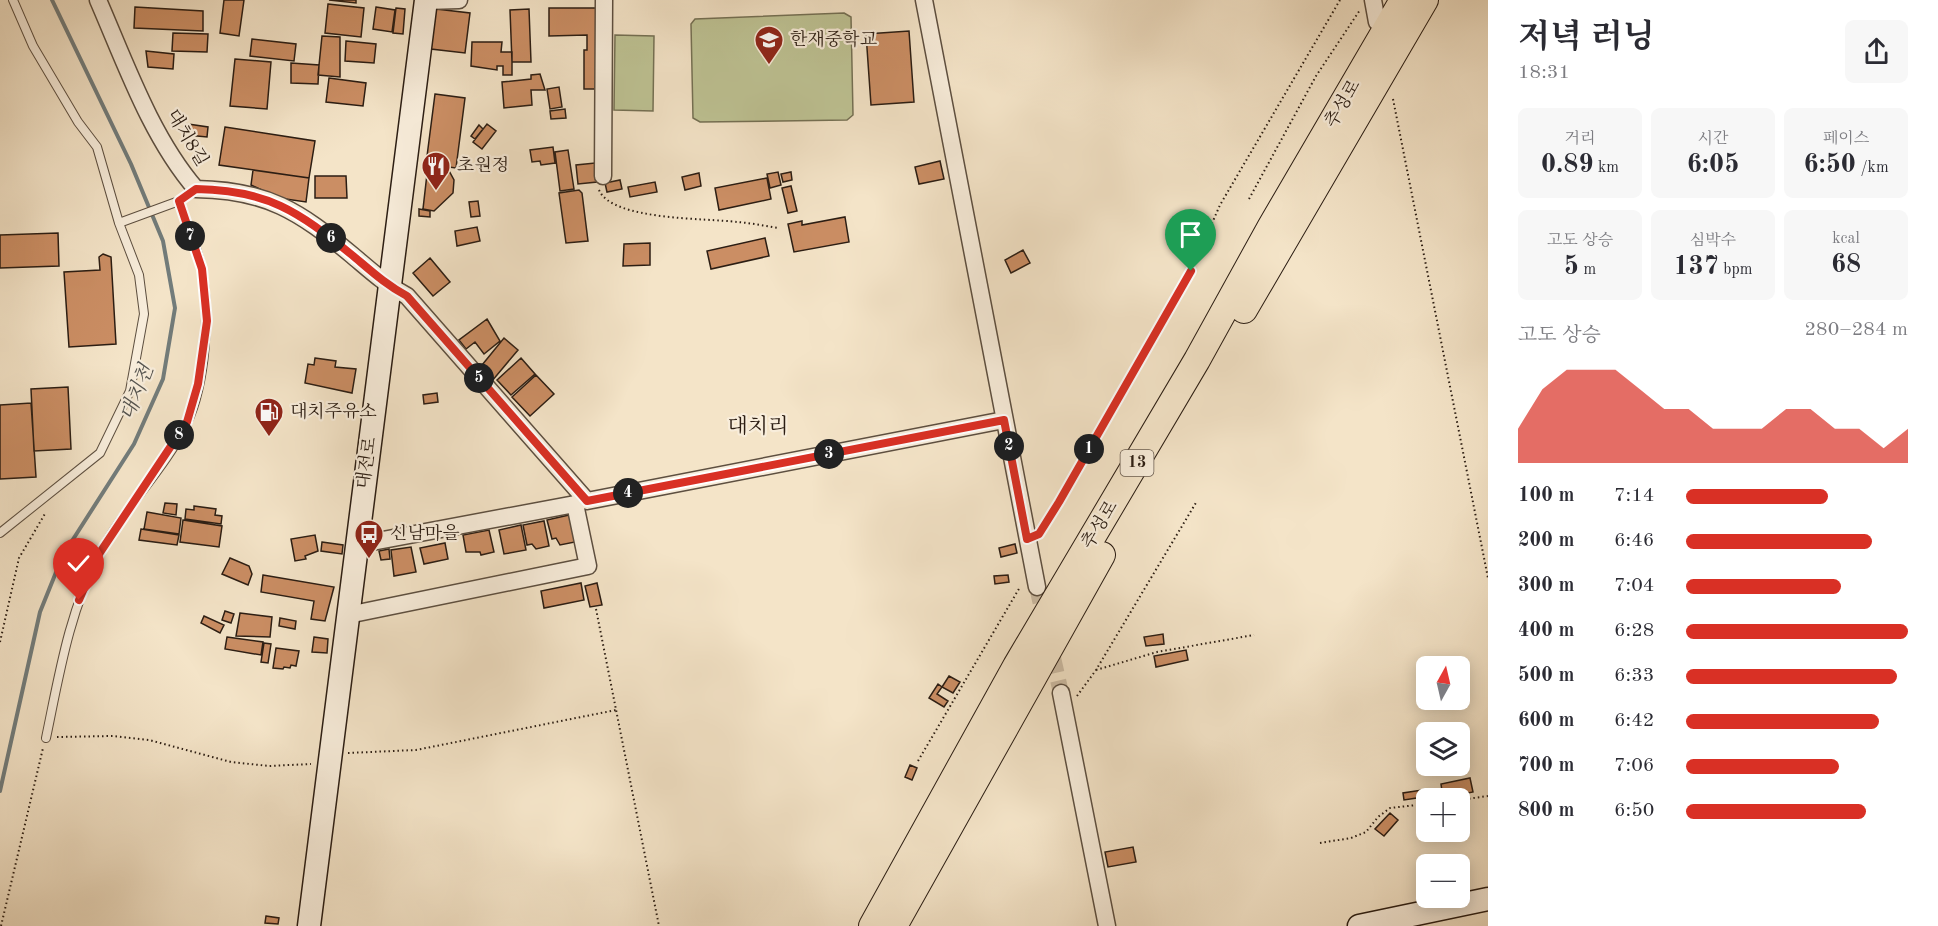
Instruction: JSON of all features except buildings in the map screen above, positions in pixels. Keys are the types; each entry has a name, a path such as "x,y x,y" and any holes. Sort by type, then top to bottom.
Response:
{"main road":[{"name":"추성로","path":"872,926 1016,666 1191,370 1271,226 1403,0"},
{"name":"추성로","path":"894,926 1129,508 1425,0"}],"street":[{"name":"대치8길","path":"98,0 135,87 182,173 196,189 250,193 280,204 322,230 390,287 407,296 581,503"},
{"path":"426,1 459,0"},
{"path":"603,176 604,0"},
{"path":"924,0 1037,587"},
{"name":"대전로","path":"309,926 426,1"},
{"path":"1366,5 1377,22"},
{"path":"356,545 1004,420"},
{"path":"348,615 588,566 581,503"},
{"path":"1063,700 1107,926"},
{"path":"1359,926 1488,899"}],"lane":[{"path":"0,533 100,453 130,391 144,314 139,275 119,224 97,147 78,122 33,46 13,0"},
{"path":"119,224 134,216 179,201 196,189"},
{"path":"46,738 79,600 99,554 187,422 198,384 207,321 202,269 179,201"}],"path":[{"path":"1027,539 1039,534 1059,502 1191,271 1220,205 1340,0"},
{"path":"1249,199 1316,76 1366,5"},
{"path":"1393,99 1488,578"},
{"path":"603,176 599,192 625,208 678,218 779,228"},
{"path":"0,642 19,558 54,499 57,488"},
{"path":"1063,700 1084,689 1197,501"},
{"path":"918,761 1033,566"},
{"path":"596,609 659,926"},
{"path":"1096,670 1157,652 1254,635"},
{"path":"1,926 46,738 78,736 149,740 231,762 260,765 416,750 616,710"},
{"path":"1470,799 1488,796"},
{"path":"1320,843 1351,838 1366,832 1378,817 1390,808 1416,805"}],"green space":[{"path":"844,13 851,17 853,115 847,120 700,122 693,118 691,24 695,19"},
{"path":"615,35 654,36 653,111 614,110"}],"waterway":[{"name":"대치천","path":"0,791 40,612 63,555 134,444 163,379 175,308 163,241 131,164 52,0"}],"tunnel":[{"path":"1037,587 1061,693"}],"place":[{"name":"한재중학교","path":"769,66"},
{"name":"초원정","path":"436,192"},
{"name":"대치주유소","path":"269,438"},
{"name":"신남마을","path":"369,560"}],"district":[{"name":"대치리","path":"758,427"}],"route":[{"path":"79,600 99,554 187,422 198,384 207,321 202,269 179,201 196,189 224,189 250,193 280,204 322,230 390,287 407,296 587,501 1004,420 1027,539 1039,534 1059,502 1191,271"}]}
